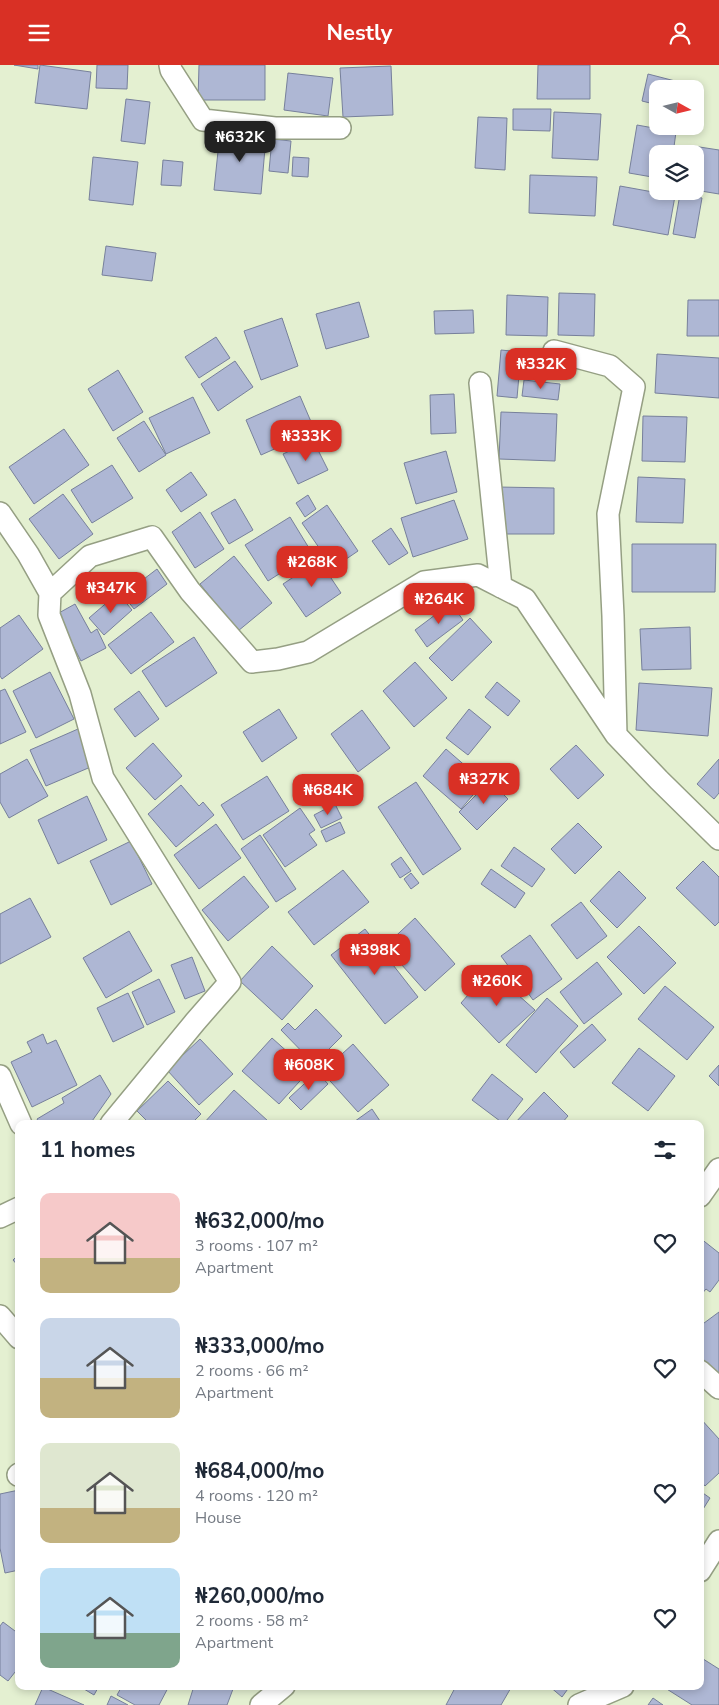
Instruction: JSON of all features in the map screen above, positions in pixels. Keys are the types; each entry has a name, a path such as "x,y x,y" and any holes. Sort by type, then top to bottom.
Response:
{"street":[{"path":"170,65 203,120 275,128 340,128"},
{"path":"554,351 610,366 634,387 608,514 616,735"},
{"path":"480,383 501,587"},
{"path":"0,513 28,554 50,593 49,615 80,694 103,778 230,982 195,1022 120,1120"},
{"path":"50,593 90,556 152,537 190,591 252,661 278,659 308,652 424,582 478,575 525,599 616,735 719,839"},
{"path":"0,1076 19,1120"},
{"path":"704,1190 719,1169"},
{"path":"0,1217 15,1210"},
{"path":"0,1316 15,1333"},
{"path":"704,1375 719,1388"},
{"path":"704,1565 719,1541"},
{"path":"261,1705 279,1690"},
{"path":"579,1705 614,1690"}],"building":[{"path":"14,65 38,65 38,69"},
{"path":"40,65 91,72 87,109 35,103"},
{"path":"97,65 128,65 127,89 96,88"},
{"path":"199,65 265,65 265,100 198,100"},
{"path":"538,65 590,65 590,99 537,99"},
{"path":"391,66 393,115 343,117 340,68"},
{"path":"288,73 333,78 328,116 284,110"},
{"path":"648,74 671,80 649,80 649,103 642,101"},
{"path":"126,99 150,102 145,144 121,141"},
{"path":"513,109 551,109 550,131 513,130"},
{"path":"554,112 601,114 598,160 552,158"},
{"path":"478,117 507,118 505,170 475,168"},
{"path":"637,125 649,127 649,135 676,135 674,145 649,145 649,176 629,173"},
{"path":"220,132 266,137 261,194 214,190"},
{"path":"272,139 291,141 288,173 269,171"},
{"path":"704,148 719,150 719,194 704,192"},
{"path":"93,157 138,162 133,205 89,200"},
{"path":"293,157 309,158 308,177 292,176"},
{"path":"163,160 183,162 181,186 161,185"},
{"path":"530,175 597,177 595,216 529,213"},
{"path":"620,186 649,191 649,200 674,200 668,235 613,225"},
{"path":"679,200 702,200 695,238 673,234"},
{"path":"106,246 156,253 152,281 102,275"},
{"path":"559,293 595,294 594,336 558,335"},
{"path":"507,295 548,297 547,336 506,335"},
{"path":"688,300 719,300 719,336 687,336"},
{"path":"359,302 369,337 326,349 316,314"},
{"path":"473,310 474,333 435,334 434,311"},
{"path":"282,318 298,366 261,380 244,331"},
{"path":"216,337 230,358 199,378 185,357"},
{"path":"501,350 521,352 517,398 497,396"},
{"path":"657,354 719,358 719,398 655,393"},
{"path":"235,361 253,387 218,411 201,384"},
{"path":"118,370 143,412 113,431 88,389"},
{"path":"524,380 560,384 558,400 522,396"},
{"path":"454,394 456,433 431,434 430,395"},
{"path":"300,396 315,431 261,455 246,420"},
{"path":"193,397 210,433 166,454 149,418"},
{"path":"501,412 557,414 555,461 499,459"},
{"path":"643,416 687,417 685,462 642,461"},
{"path":"144,421 166,455 139,472 117,438"},
{"path":"64,429 89,465 34,504 9,467"},
{"path":"313,440 328,470 298,484 283,454"},
{"path":"446,451 457,492 416,504 404,463"},
{"path":"112,465 133,498 92,523 71,490"},
{"path":"191,472 207,495 181,512 166,490"},
{"path":"638,477 685,479 683,523 636,522"},
{"path":"497,487 554,488 554,534 497,534"},
{"path":"63,494 93,534 59,559 29,519"},
{"path":"308,495 316,509 305,517 296,503"},
{"path":"235,499 253,530 229,544 211,513"},
{"path":"454,500 468,539 413,557 401,518"},
{"path":"327,505 358,551 333,568 302,523"},
{"path":"200,512 224,549 195,568 172,532"},
{"path":"290,517 312,553 268,581 245,545"},
{"path":"391,528 408,553 389,565 372,541"},
{"path":"632,544 716,544 715,592 632,592"},
{"path":"234,556 272,603 238,631 200,584"},
{"path":"319,560 341,593 306,617 283,584"},
{"path":"157,569 167,584 134,609 123,595"},
{"path":"118,593 132,610 104,635 89,618"},
{"path":"451,603 463,620 427,647 415,630"},
{"path":"75,604 91,633 97,629 106,648 81,661 57,614"},
{"path":"151,612 174,642 131,674 108,645"},
{"path":"19,615 43,649 2,679 0,676 0,628"},
{"path":"470,618 492,642 452,681 429,658"},
{"path":"690,627 691,669 642,670 640,629"},
{"path":"194,637 217,673 166,707 142,671"},
{"path":"415,662 447,698 414,727 383,691"},
{"path":"50,672 74,719 36,738 13,691"},
{"path":"497,682 520,701 508,716 485,697"},
{"path":"639,683 712,688 708,736 636,730"},
{"path":"5,689 26,732 0,744 0,691"},
{"path":"139,691 159,719 135,737 114,709"},
{"path":"279,709 297,738 262,762 243,732"},
{"path":"469,709 491,727 468,755 446,738"},
{"path":"362,710 390,748 358,772 331,734"},
{"path":"78,729 93,766 46,786 30,750"},
{"path":"153,743 182,776 155,800 126,768"},
{"path":"576,745 604,775 578,799 550,769"},
{"path":"446,749 484,782 461,809 423,776"},
{"path":"27,759 48,796 9,818 0,802 0,774"},
{"path":"719,759 719,793 714,799 697,784"},
{"path":"267,776 289,811 243,840 221,805"},
{"path":"490,781 508,799 477,830 459,812"},
{"path":"416,782 461,849 423,875 378,807"},
{"path":"181,785 199,806 203,802 214,815 176,847 148,814"},
{"path":"330,785 338,799 325,806 317,793"},
{"path":"87,796 107,840 58,864 38,820"},
{"path":"335,804 342,818 321,828 314,815"},
{"path":"300,808 315,830 309,834 317,845 285,867 263,835"},
{"path":"340,822 345,833 326,842 321,831"},
{"path":"578,823 602,847 575,874 551,849"},
{"path":"216,824 241,858 199,889 174,855"},
{"path":"260,835 296,889 276,902 241,849"},
{"path":"131,841 152,884 111,905 90,861"},
{"path":"514,847 545,869 532,887 501,866"},
{"path":"401,857 411,871 400,878 391,864"},
{"path":"703,861 719,877 719,922 715,926 676,888"},
{"path":"491,869 525,893 515,908 481,884"},
{"path":"343,870 369,902 314,945 288,912"},
{"path":"619,871 646,898 617,928 590,901"},
{"path":"411,873 419,883 411,889 404,879"},
{"path":"244,876 269,907 228,941 202,910"},
{"path":"30,898 51,937 0,964 0,914"},
{"path":"581,902 607,936 577,959 551,925"},
{"path":"415,918 455,964 425,991 385,946"},
{"path":"639,926 676,963 644,994 607,957"},
{"path":"365,929 418,997 385,1024 331,955"},
{"path":"129,931 152,971 106,998 83,958"},
{"path":"530,935 562,979 533,1000 501,956"},
{"path":"272,946 313,986 282,1020 240,981"},
{"path":"192,957 205,991 185,999 171,965"},
{"path":"597,962 622,994 584,1024 560,992"},
{"path":"490,970 535,1010 499,1043 461,1003"},
{"path":"159,979 175,1012 147,1025 132,992"},
{"path":"665,986 714,1027 687,1060 638,1019"},
{"path":"128,993 144,1027 113,1042 97,1008"},
{"path":"547,998 578,1026 536,1073 506,1045"},
{"path":"316,1009 342,1036 314,1064 281,1030 288,1023 295,1030"},
{"path":"592,1024 606,1040 574,1068 560,1052"},
{"path":"43,1034 47,1044 56,1040 77,1085 32,1107 11,1062 32,1052 27,1042"},
{"path":"272,1038 309,1071 279,1104 242,1071"},
{"path":"200,1039 233,1074 199,1105 167,1070"},
{"path":"353,1044 389,1085 358,1112 322,1072"},
{"path":"639,1048 675,1076 648,1111 612,1083"},
{"path":"719,1065 719,1086 709,1076"},
{"path":"317,1072 328,1084 301,1110 289,1098"},
{"path":"492,1074 523,1099 507,1120 499,1120 472,1100"},
{"path":"100,1075 111,1094 93,1120 38,1120 64,1103 62,1098"},
{"path":"168,1081 201,1114 195,1120 146,1120 137,1111"},
{"path":"234,1090 267,1120 207,1120"},
{"path":"544,1092 568,1116 564,1120 518,1120"},
{"path":"372,1109 379,1120 357,1120"},
{"path":"704,1241 719,1253 719,1280 710,1292 706,1289 704,1291"},
{"path":"719,1312 719,1376 716,1378 704,1362 704,1323"},
{"path":"704,1422 719,1439 719,1473 705,1486"},
{"path":"15,1491 15,1571 5,1573 0,1548 0,1494"},
{"path":"704,1494 710,1498 704,1508"},
{"path":"3,1622 15,1631 15,1672 8,1681 0,1675 0,1626"},
{"path":"704,1660 719,1669 719,1705 692,1705 668,1690 704,1690"},
{"path":"42,1690 50,1690 84,1705 35,1705"},
{"path":"86,1690 97,1690 94,1695"},
{"path":"120,1690 167,1690 159,1705 135,1705 117,1695"},
{"path":"193,1690 233,1690 227,1705 188,1705"},
{"path":"454,1690 510,1690 501,1705 446,1705"},
{"path":"554,1690 567,1690 562,1697"},
{"path":"111,1696 128,1705 107,1705"},
{"path":"653,1698 663,1705 648,1705"}]}
